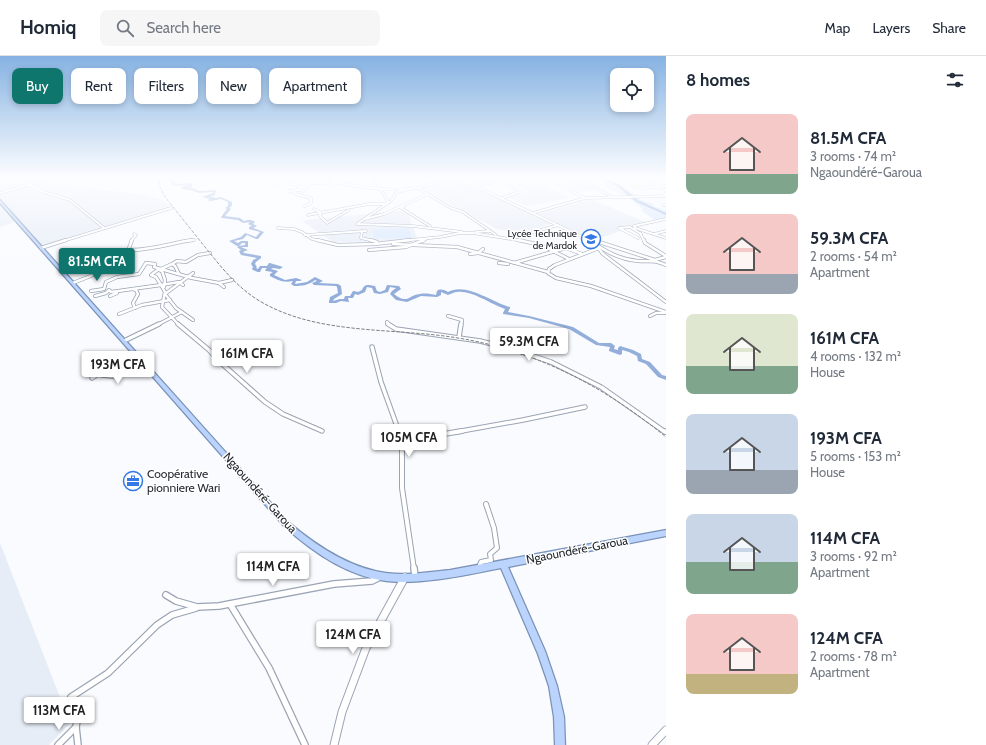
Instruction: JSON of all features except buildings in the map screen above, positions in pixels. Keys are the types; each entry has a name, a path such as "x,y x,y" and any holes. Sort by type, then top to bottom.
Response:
{"highway":[{"name":"Ngaoundéré-Garoua","path":"6,208 285,523 298,535 341,561 381,576 415,577 450,574 666,533"},
{"path":"503,564 542,654 553,686 559,717 560,745"}],"street":[{"path":"80,208 104,228"},
{"path":"41,248 170,208"},
{"path":"308,214 355,208"},
{"path":"364,220 369,214 379,208"},
{"path":"396,208 357,224 413,226 456,231"},
{"path":"401,208 429,226 467,233 510,238 541,245 569,259"},
{"path":"455,208 497,236"},
{"path":"522,208 584,237 666,265"},
{"path":"532,213 551,208"},
{"path":"314,209 321,213 320,216 327,223 350,209"},
{"path":"635,228 634,226 666,219"},
{"path":"660,220 666,224"},
{"path":"510,238 517,238 558,225"},
{"path":"638,238 619,228 630,227 641,234"},
{"path":"278,228 290,228 302,232 312,239 335,245 385,243 489,230"},
{"path":"635,228 641,234 645,243 666,256"},
{"path":"635,228 666,238"},
{"path":"362,231 361,238 385,243 412,246 457,247 513,264 548,272 551,276 556,278 591,286 666,312"},
{"path":"305,235 366,231"},
{"path":"654,234 666,231"},
{"path":"131,250 129,248 132,239 136,235 134,234"},
{"path":"584,237 598,248 612,255 628,259 638,261 655,260 666,256"},
{"path":"369,250 412,246 421,243 427,238"},
{"path":"64,273 131,250 165,247 180,242 194,240"},
{"path":"378,250 378,246 381,243"},
{"path":"372,247 378,250"},
{"path":"499,263 513,264 568,248 582,254"},
{"path":"548,272 551,267 598,248"},
{"path":"598,248 602,254 666,302"},
{"path":"470,254 478,253 482,249"},
{"path":"163,285 156,277 151,275 177,260 186,262 195,256 210,253"},
{"path":"91,291 104,288 106,282 117,274 137,275 141,273 144,268 142,267 145,266 146,263 155,264 154,267 185,276 219,283 232,280"},
{"path":"73,283 94,276 93,272 95,270 90,264"},
{"path":"172,264 175,266 179,274"},
{"path":"160,269 162,271 165,294 170,298 174,306 188,318 193,320"},
{"path":"185,276 193,272 181,284 165,294 162,301 162,307 171,318 273,408 322,431"},
{"path":"219,283 224,287"},
{"path":"110,296 133,289 181,284"},
{"path":"133,289 136,290 138,294 134,303 134,308"},
{"path":"95,296 106,293 109,290 111,292 118,293"},
{"path":"119,314 134,308 170,300"},
{"path":"124,341 182,312"},
{"path":"650,316 656,313 666,312"},
{"path":"448,316 462,320 459,337"},
{"path":"388,322 390,326 396,329 459,337 495,344 525,353 569,371 616,396 666,432"},
{"path":"372,347 381,382 402,441 402,488 415,577"},
{"path":"92,378 98,374 112,377 121,376 127,373 140,360"},
{"path":"402,441 562,413 585,406"},
{"path":"479,569 481,562 491,560 490,554 497,548 494,528 486,504"},
{"path":"78,745 76,727 79,709 71,697 108,673 157,625 172,614 197,607 230,604 334,584 372,581 381,576"},
{"path":"334,745 342,712 366,648 404,577"},
{"path":"166,595 176,601 197,607"},
{"path":"230,604 269,668 305,745"},
{"path":"58,745 76,727"},
{"path":"652,745 666,730"}],"shaded area":[{"path":"0,208 171,208 41,248 18,221 0,227"},
{"path":"458,208 522,208 553,223 524,233 497,229"},
{"path":"559,208 612,208 645,222 595,240 587,238 539,214"},
{"path":"642,208 660,208 666,210 666,219 655,220 643,212"},
{"path":"400,211 408,213 418,241 333,242 302,221 314,219"},
{"path":"409,228 412,238 374,238 373,229"},
{"path":"0,543 70,723 49,745 0,745"}],"waterway":[{"path":"227,208 229,209 223,217 239,219 243,222 253,222 250,224 255,226 250,228 262,232 257,238 246,234 242,238 231,241 238,245 241,242 247,242 247,246 239,247 246,250 241,251 242,254 260,257 254,261 254,269 259,271 261,267 269,267 270,264 281,267 272,267 267,270 276,271 271,275 283,281 295,279 300,280 295,280 294,285 308,283 315,278 321,281 314,283 315,284 337,285 339,286 340,294 332,298 331,302 340,300 347,301 346,297 352,297 354,292 358,294 364,291 366,286 374,287 375,292 380,293 387,291 388,286 398,287 399,289 392,294 398,299 407,301 420,295 437,296 439,295 439,291 443,291 448,294 461,290 508,308 505,313 529,317 571,328 598,344 613,346 611,350 620,353 620,348 631,351 639,355 640,360 648,363 660,376 666,378"},
{"path":"653,208 666,214"}],"railway":[{"path":"174,208 214,258 241,288 258,300 281,312 305,320 330,325 458,338 515,352 542,362 594,387 619,402 666,437"}],"place":[{"name":"Lycée Technique de Mardok","path":"591,239"},
{"name":"Coopérative pionniere Wari","path":"133,481"}]}
